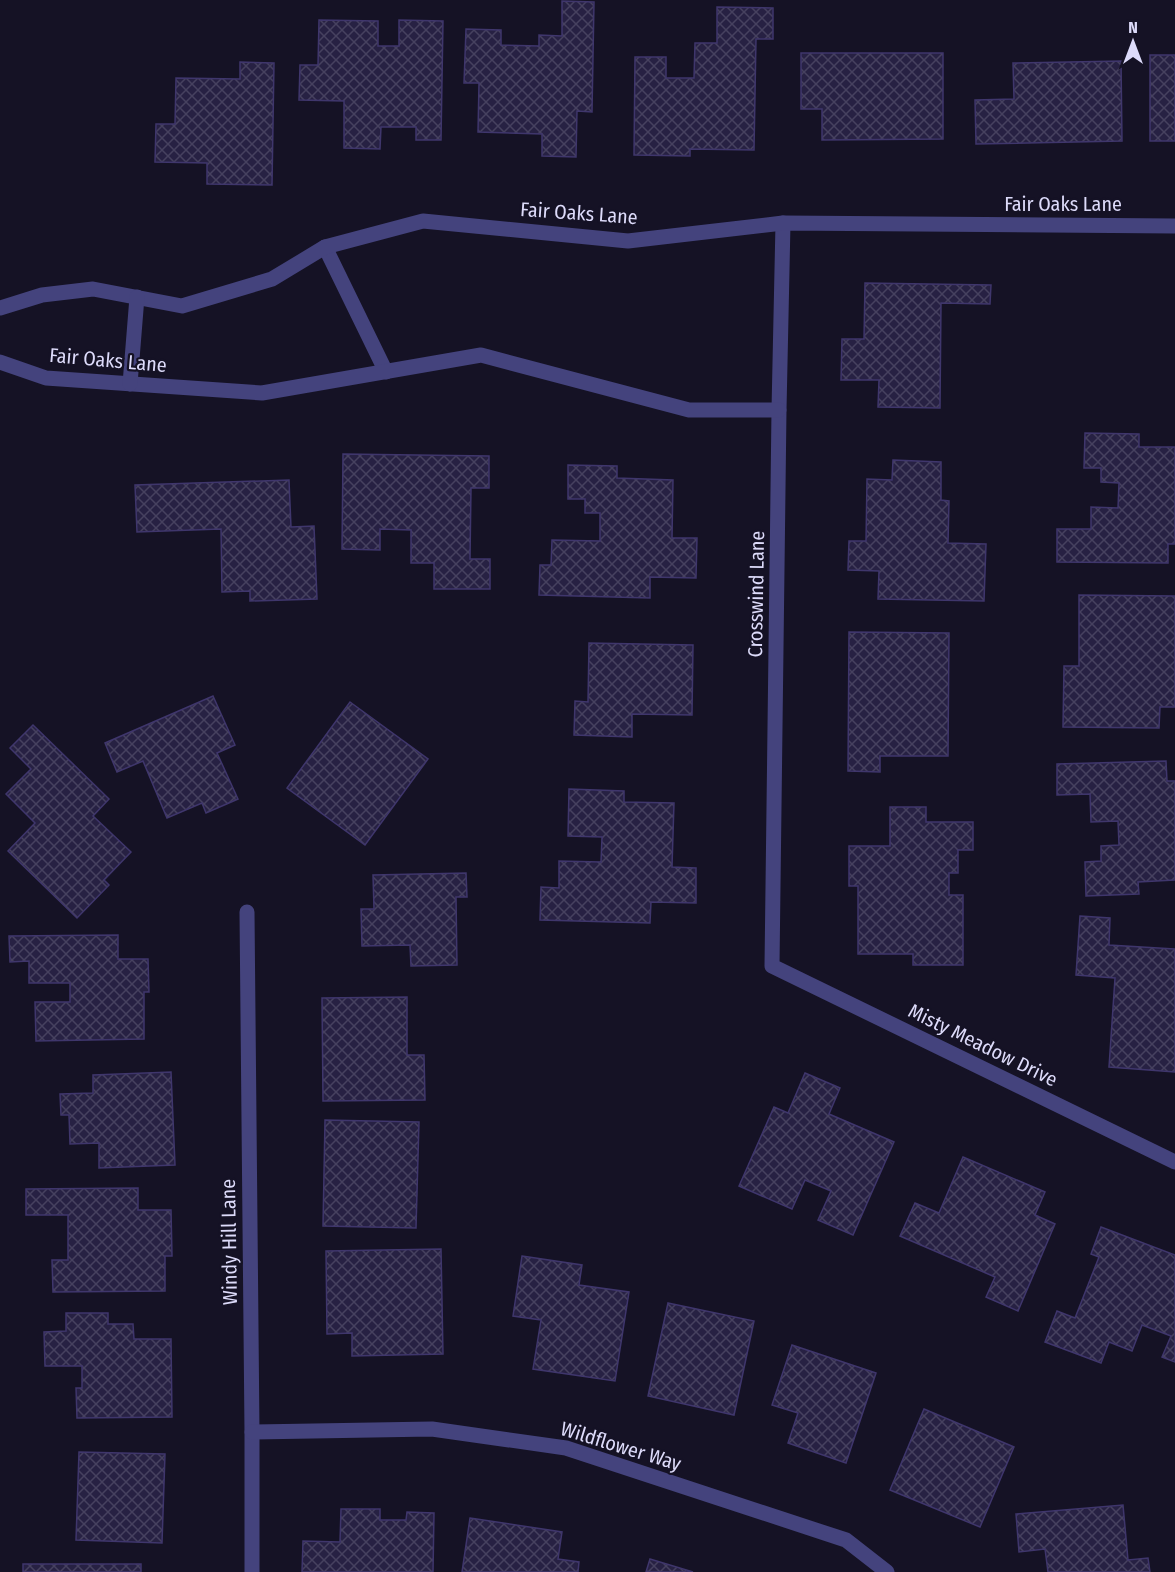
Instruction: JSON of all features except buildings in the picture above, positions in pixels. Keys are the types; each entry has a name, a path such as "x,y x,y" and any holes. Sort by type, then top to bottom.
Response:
{"street":[{"name":"Fair Oaks Lane","path":"0,308 42,295 93,289 182,306 272,279 325,247 423,221 628,241 783,223 1175,226"},
{"name":"Crosswind Lane","path":"772,966 783,223"},
{"path":"325,247 386,372"},
{"path":"130,384 137,297"},
{"name":"Fair Oaks Lane","path":"0,362 46,378 262,393 481,355 689,410 779,410"},
{"name":"Windy Hill Lane","path":"247,912 252,1572"},
{"name":"Misty Meadow Drive","path":"772,966 1175,1162"},
{"name":"Wildflower Way","path":"252,1432 432,1429 566,1448 846,1540 887,1572"}]}
